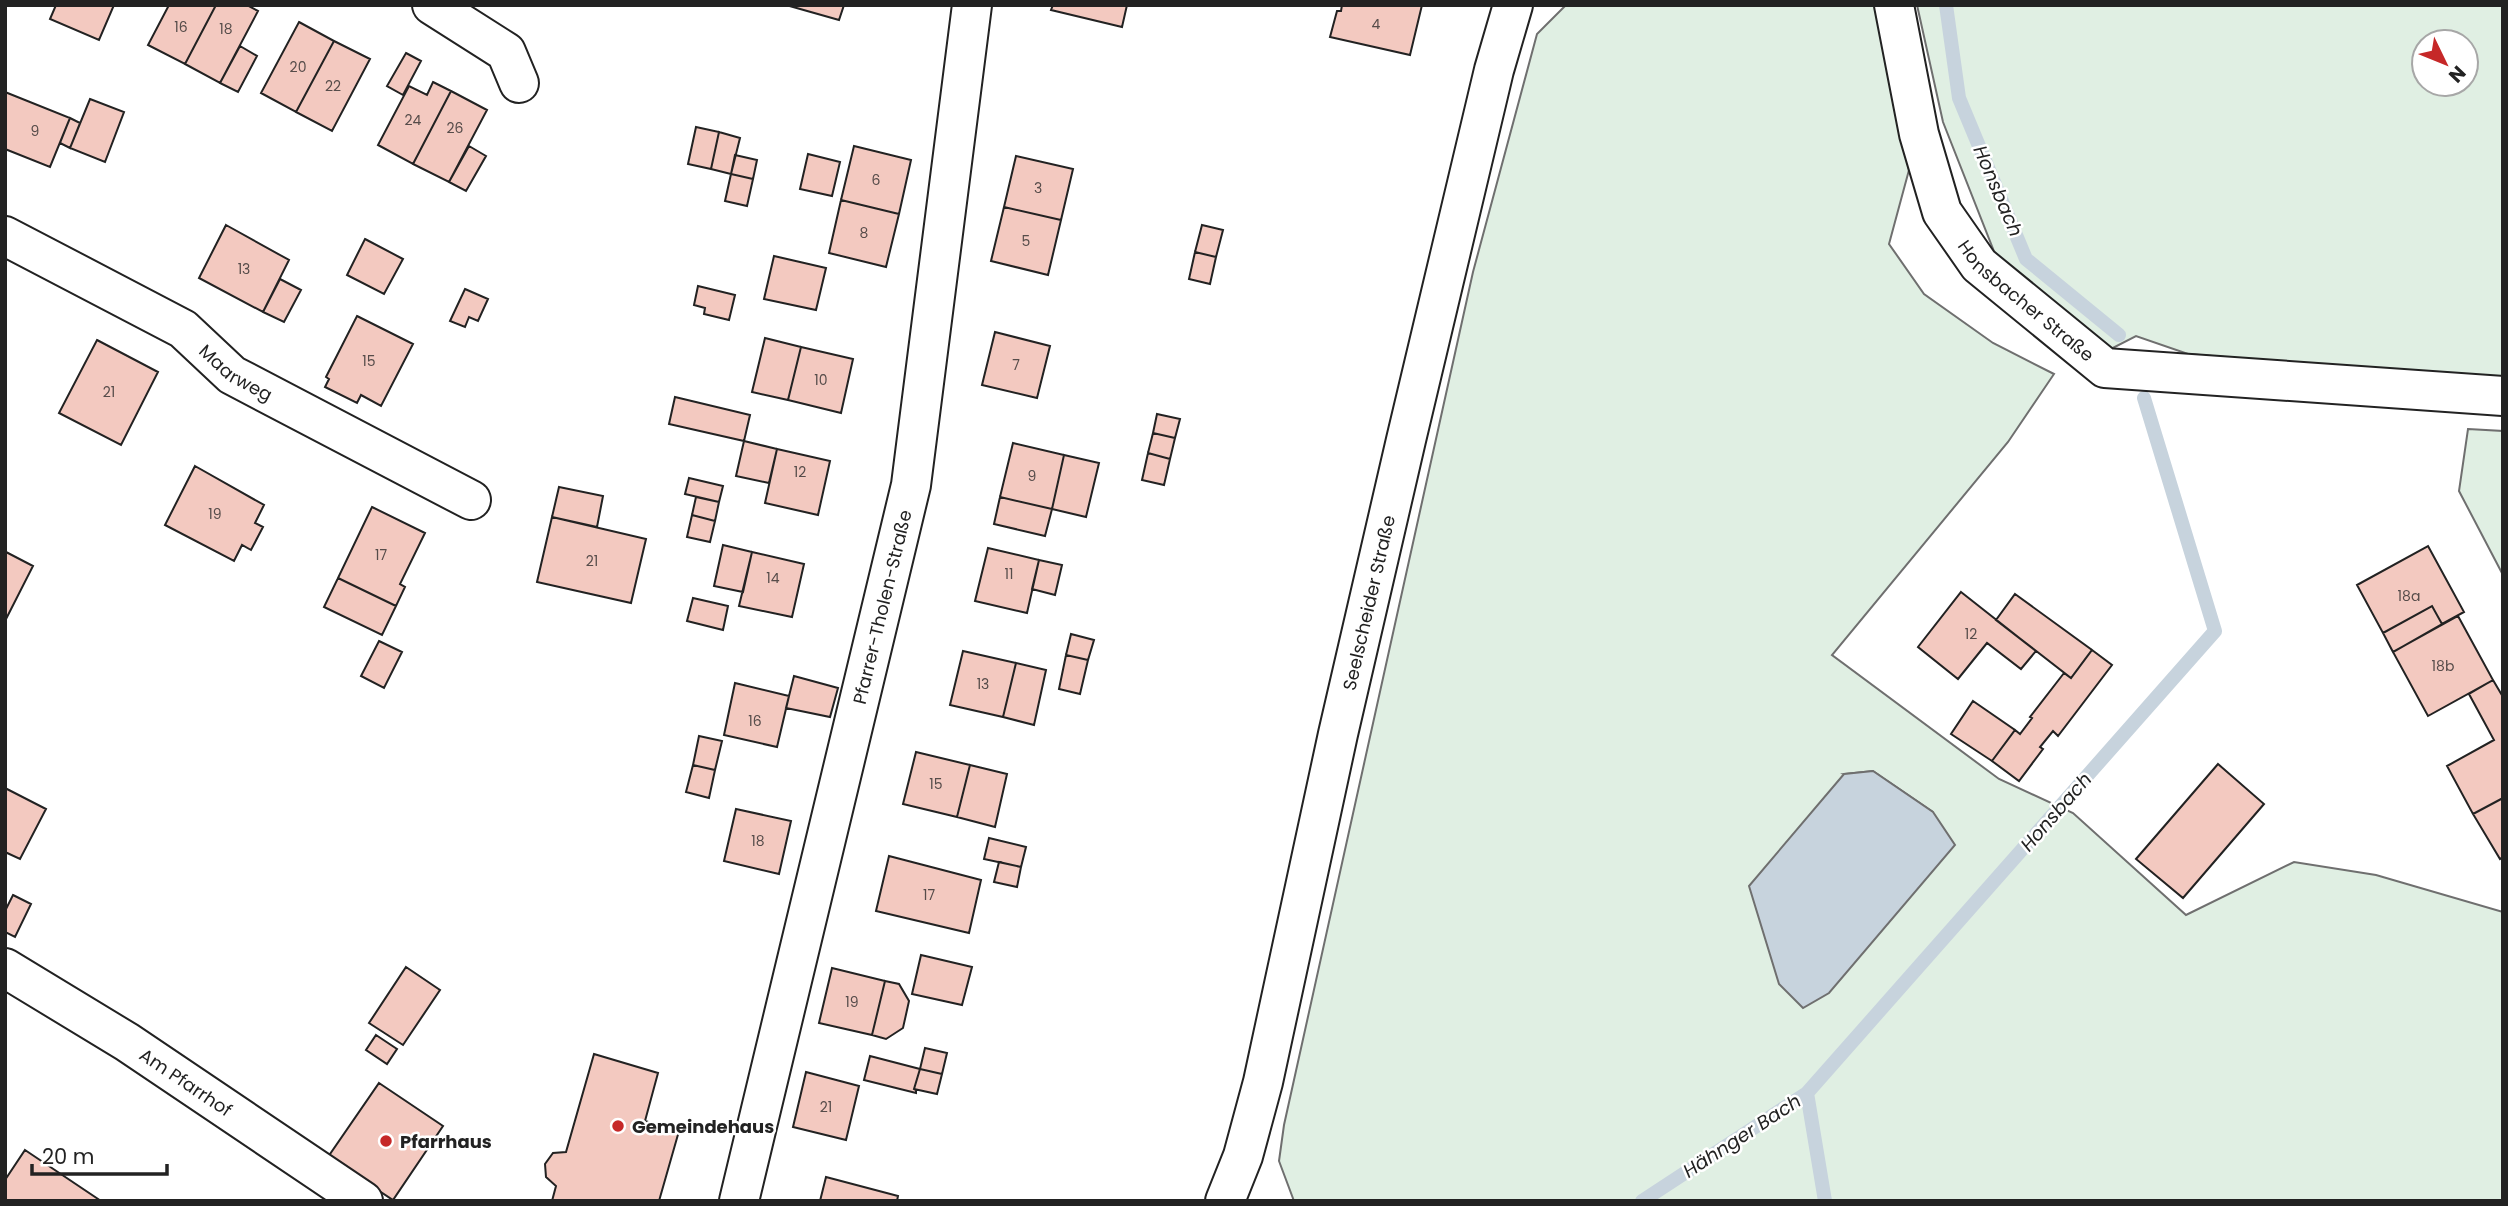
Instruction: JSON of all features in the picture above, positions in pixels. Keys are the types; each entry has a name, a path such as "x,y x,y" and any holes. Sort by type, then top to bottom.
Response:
{"street":[{"path":"432,5 506,52 519,83"},
{"name":"Pfarrer-Tholen-Straße","path":"739,1201 911,485 972,5"},
{"name":"Seelscheider Straße","path":"1225,1201 1242,1156 1263,1082 1405,440 1494,70 1513,5"},
{"name":"Honsbacher Straße","path":"1894,5 1919,134 1942,212 1979,265 2105,368 2503,396"},
{"name":"Maarweg","path":"5,236 183,329 232,375 471,500"},
{"name":"Am Pfarrhof","path":"5,968 127,1042 363,1201"}],"green space":[{"path":"1566,5 1875,5 1909,170 1889,244 1924,294 1993,343 2054,374 2008,442 1832,655 1999,779 2073,813 2186,915 2294,862 2376,875 2503,912 2503,1201 1294,1201 1279,1161 1284,1125 1473,272 1537,34","holes":["1873,771 1933,812 1844,774"]},
{"path":"1917,5 2503,5 2503,380 2188,354 2136,336 2105,352 1997,259 1943,122"},
{"path":"2468,429 2503,431 2503,575 2459,491"}],"shaded area":[{"path":"1873,771 1933,812 1955,845 1829,993 1803,1008 1779,984 1749,886 1844,774"}],"building":[{"path":"56,5 114,5 99,40 50,19"},
{"path":"169,5 216,5 185,64 148,45"},
{"path":"216,5 247,5 258,11 220,83 185,64"},
{"path":"786,5 844,5 839,20"},
{"path":"1053,5 1127,5 1122,27 1051,10"},
{"path":"1342,5 1422,5 1410,55 1330,37 1337,11 1341,11"},
{"path":"299,22 334,41 296,112 261,93"},
{"path":"334,41 370,59 332,131 296,112"},
{"path":"240,46 257,56 238,92 220,83"},
{"path":"406,53 421,61 403,95 387,86"},
{"path":"433,82 451,91 413,164 378,145 409,86 427,95"},
{"path":"451,91 487,110 449,182 413,164"},
{"path":"5,92 70,118 50,167 5,149"},
{"path":"90,99 124,112 105,162 70,148"},
{"path":"70,118 80,123 70,148 60,143"},
{"path":"696,127 719,132 711,169 688,164"},
{"path":"719,132 740,138 731,174 711,169"},
{"path":"469,146 486,156 466,191 449,182"},
{"path":"854,146 911,160 899,214 841,200"},
{"path":"808,154 840,162 832,196 800,189"},
{"path":"735,155 757,160 753,179 731,174"},
{"path":"1016,156 1073,169 1061,220 1004,207"},
{"path":"731,174 753,179 747,206 725,201"},
{"path":"841,200 899,214 886,267 829,253"},
{"path":"1004,207 1061,220 1048,275 991,261"},
{"path":"226,225 289,260 263,312 199,278"},
{"path":"1202,225 1223,230 1216,257 1195,252"},
{"path":"365,239 403,259 384,294 347,275"},
{"path":"1195,252 1216,257 1210,284 1189,279"},
{"path":"774,256 826,268 816,310 764,299"},
{"path":"280,279 301,290 284,322 263,312"},
{"path":"698,286 735,295 729,320 704,314 705,308 694,305"},
{"path":"465,289 488,299 478,321 469,317 465,327 450,321"},
{"path":"357,316 413,344 381,406 361,395 357,403 325,387 329,379 326,377"},
{"path":"995,332 1050,346 1037,398 982,385"},
{"path":"765,338 801,347 788,400 752,392"},
{"path":"97,340 158,372 121,445 59,413"},
{"path":"801,347 853,359 841,413 788,400"},
{"path":"675,397 750,415 744,441 669,424"},
{"path":"1157,414 1180,419 1175,438 1153,433"},
{"path":"1153,433 1175,438 1170,459 1148,453"},
{"path":"744,441 777,449 769,483 736,476"},
{"path":"1013,443 1064,455 1052,509 1000,497"},
{"path":"777,449 830,461 818,515 765,503"},
{"path":"1148,453 1170,459 1164,485 1142,480"},
{"path":"1064,455 1099,463 1086,517 1052,509"},
{"path":"195,466 264,505 255,523 263,527 251,550 242,545 234,561 165,525"},
{"path":"689,478 723,486 719,502 685,494"},
{"path":"559,487 603,496 597,527 552,517"},
{"path":"696,497 719,502 715,521 692,515"},
{"path":"1000,497 1052,509 1045,536 994,524"},
{"path":"372,507 425,533 400,584 405,587 396,606 338,578"},
{"path":"692,515 715,521 710,542 687,537"},
{"path":"552,517 646,539 631,603 537,582"},
{"path":"723,545 752,552 743,592 714,586"},
{"path":"2428,546 2464,612 2442,624 2432,606 2383,633 2357,585"},
{"path":"988,548 1039,560 1027,613 975,601"},
{"path":"6,552 33,566 5,621 5,554"},
{"path":"752,552 804,564 792,617 739,606"},
{"path":"1039,560 1062,565 1055,595 1032,589"},
{"path":"338,578 396,606 382,635 324,607"},
{"path":"1961,592 2036,651 2021,669 1987,643 1958,679 1918,647"},
{"path":"2015,594 2092,650 2071,678 1996,620"},
{"path":"693,598 728,606 723,630 687,621"},
{"path":"2432,606 2442,624 2393,652 2383,633"},
{"path":"2458,616 2493,680 2428,716 2393,652"},
{"path":"1071,634 1094,640 1088,660 1066,655"},
{"path":"379,641 402,652 384,688 361,676"},
{"path":"2092,650 2112,665 2058,736 2053,731 2040,747 2043,749 2019,781 1992,761 2015,730 2020,734 2064,673 2071,678"},
{"path":"963,651 1016,663 1003,717 950,705"},
{"path":"1066,655 1088,660 1080,694 1059,689"},
{"path":"1016,663 1046,670 1034,725 1003,717"},
{"path":"794,676 838,688 830,717 786,708"},
{"path":"2493,680 2503,697 2503,798 2473,814 2447,766 2494,740 2469,694"},
{"path":"735,683 789,696 777,747 724,735"},
{"path":"1973,701 2015,730 1992,761 1951,734"},
{"path":"699,736 722,741 715,770 693,765"},
{"path":"916,752 970,765 957,817 903,804"},
{"path":"2218,764 2264,804 2183,898 2136,859"},
{"path":"693,765 715,770 709,798 686,792"},
{"path":"970,765 1007,774 995,827 957,817"},
{"path":"5,788 46,809 20,859 5,852"},
{"path":"2503,798 2503,857 2500,859 2473,814"},
{"path":"736,809 791,821 779,874 724,861"},
{"path":"989,838 1026,847 1021,867 984,859"},
{"path":"889,856 981,880 969,933 876,911"},
{"path":"999,862 1021,867 1017,887 994,882"},
{"path":"13,895 31,904 15,937 5,932 5,911"},
{"path":"921,955 972,967 962,1005 912,994"},
{"path":"406,967 440,990 403,1045 369,1023"},
{"path":"832,968 885,981 872,1035 819,1023"},
{"path":"885,981 899,984 909,1001 903,1028 886,1039 872,1035"},
{"path":"376,1035 397,1049 387,1064 366,1050"},
{"path":"925,1048 947,1053 942,1074 920,1069"},
{"name":"Gemeindehaus","path":"594,1054 658,1073 645,1121 679,1131 659,1201 552,1201 556,1186 546,1177 545,1164 553,1153 566,1152"},
{"path":"870,1056 920,1069 914,1089 916,1093 864,1080"},
{"path":"920,1069 942,1074 937,1094 914,1089"},
{"path":"806,1072 859,1086 846,1140 793,1127"},
{"name":"Pfarrhaus","path":"379,1083 443,1126 393,1200 328,1157"},
{"path":"25,1150 101,1201 5,1201 5,1180"},
{"path":"826,1177 898,1196 897,1201 820,1201"}],"waterway":[{"name":"Honsbach","path":"1946,5 1959,98 2026,259 2119,335"},
{"name":"Honsbach","path":"1825,1201 1807,1093 2215,631 2144,398"},
{"name":"Hähnger Bach","path":"1642,1201 1807,1093"}],"place":[{"name":"Gemeindehaus","path":"618,1126"},
{"name":"Pfarrhaus","path":"386,1141"}]}
